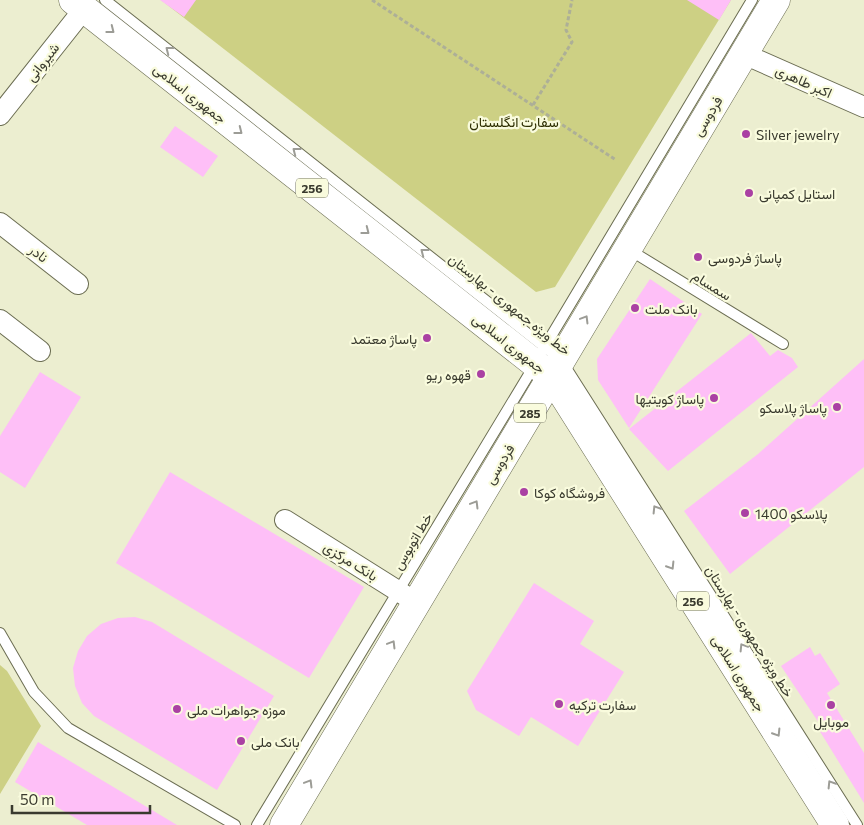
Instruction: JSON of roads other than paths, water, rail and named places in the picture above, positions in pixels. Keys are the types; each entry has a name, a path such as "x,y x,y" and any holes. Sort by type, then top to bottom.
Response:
{"main road":[{"name":"فردوسی","path":"284,825 407,597 548,362 628,249 776,0"},
{"name":"جمهوری اسلامی","path":"87,3 548,362 835,825"}],"street":[{"name":"شیروانی","path":"0,115 87,3"},
{"name":"اکبر طاهری","path":"744,54 864,107"},
{"name":"نادر","path":"0,223 78,284"},
{"path":"0,320 40,351"},
{"name":"بانک مرکزی","path":"285,520 407,597"}],"lane":[{"name":"فردوسی","path":"548,362 752,0"},
{"name":"سمسام","path":"628,249 783,344"},
{"name":"خط ویژه جمهوری - بهارستان","path":"548,362 857,825"},
{"name":"خط اتوبوس","path":"257,825 407,597"},
{"path":"0,633 34,692 68,728 235,825"}],"place":[{"name":"Silver jewelry","path":"746,134"},
{"name":"استایل کمپانی","path":"749,193"},
{"name":"پاساژ فردوسی","path":"698,257"},
{"name":"بانک ملت","path":"635,308"},
{"name":"پاساژ معتمد","path":"427,338"},
{"name":"قهوه ریو","path":"481,374"},
{"name":"پاساژ کویتیها","path":"714,398"},
{"name":"پاساژ پلاسکو","path":"837,407"},
{"name":"فروشگاه کوکا","path":"524,492"},
{"name":"پلاسکو 1400","path":"745,513"},
{"name":"سفارت ترکیه","path":"559,704"},
{"name":"موبایل","path":"831,705"},
{"name":"موزه جواهرات ملی","path":"177,709"},
{"name":"بانک ملی","path":"241,741"}],"park label":[{"name":"سفارت انگلستان","path":"514,121"}]}
